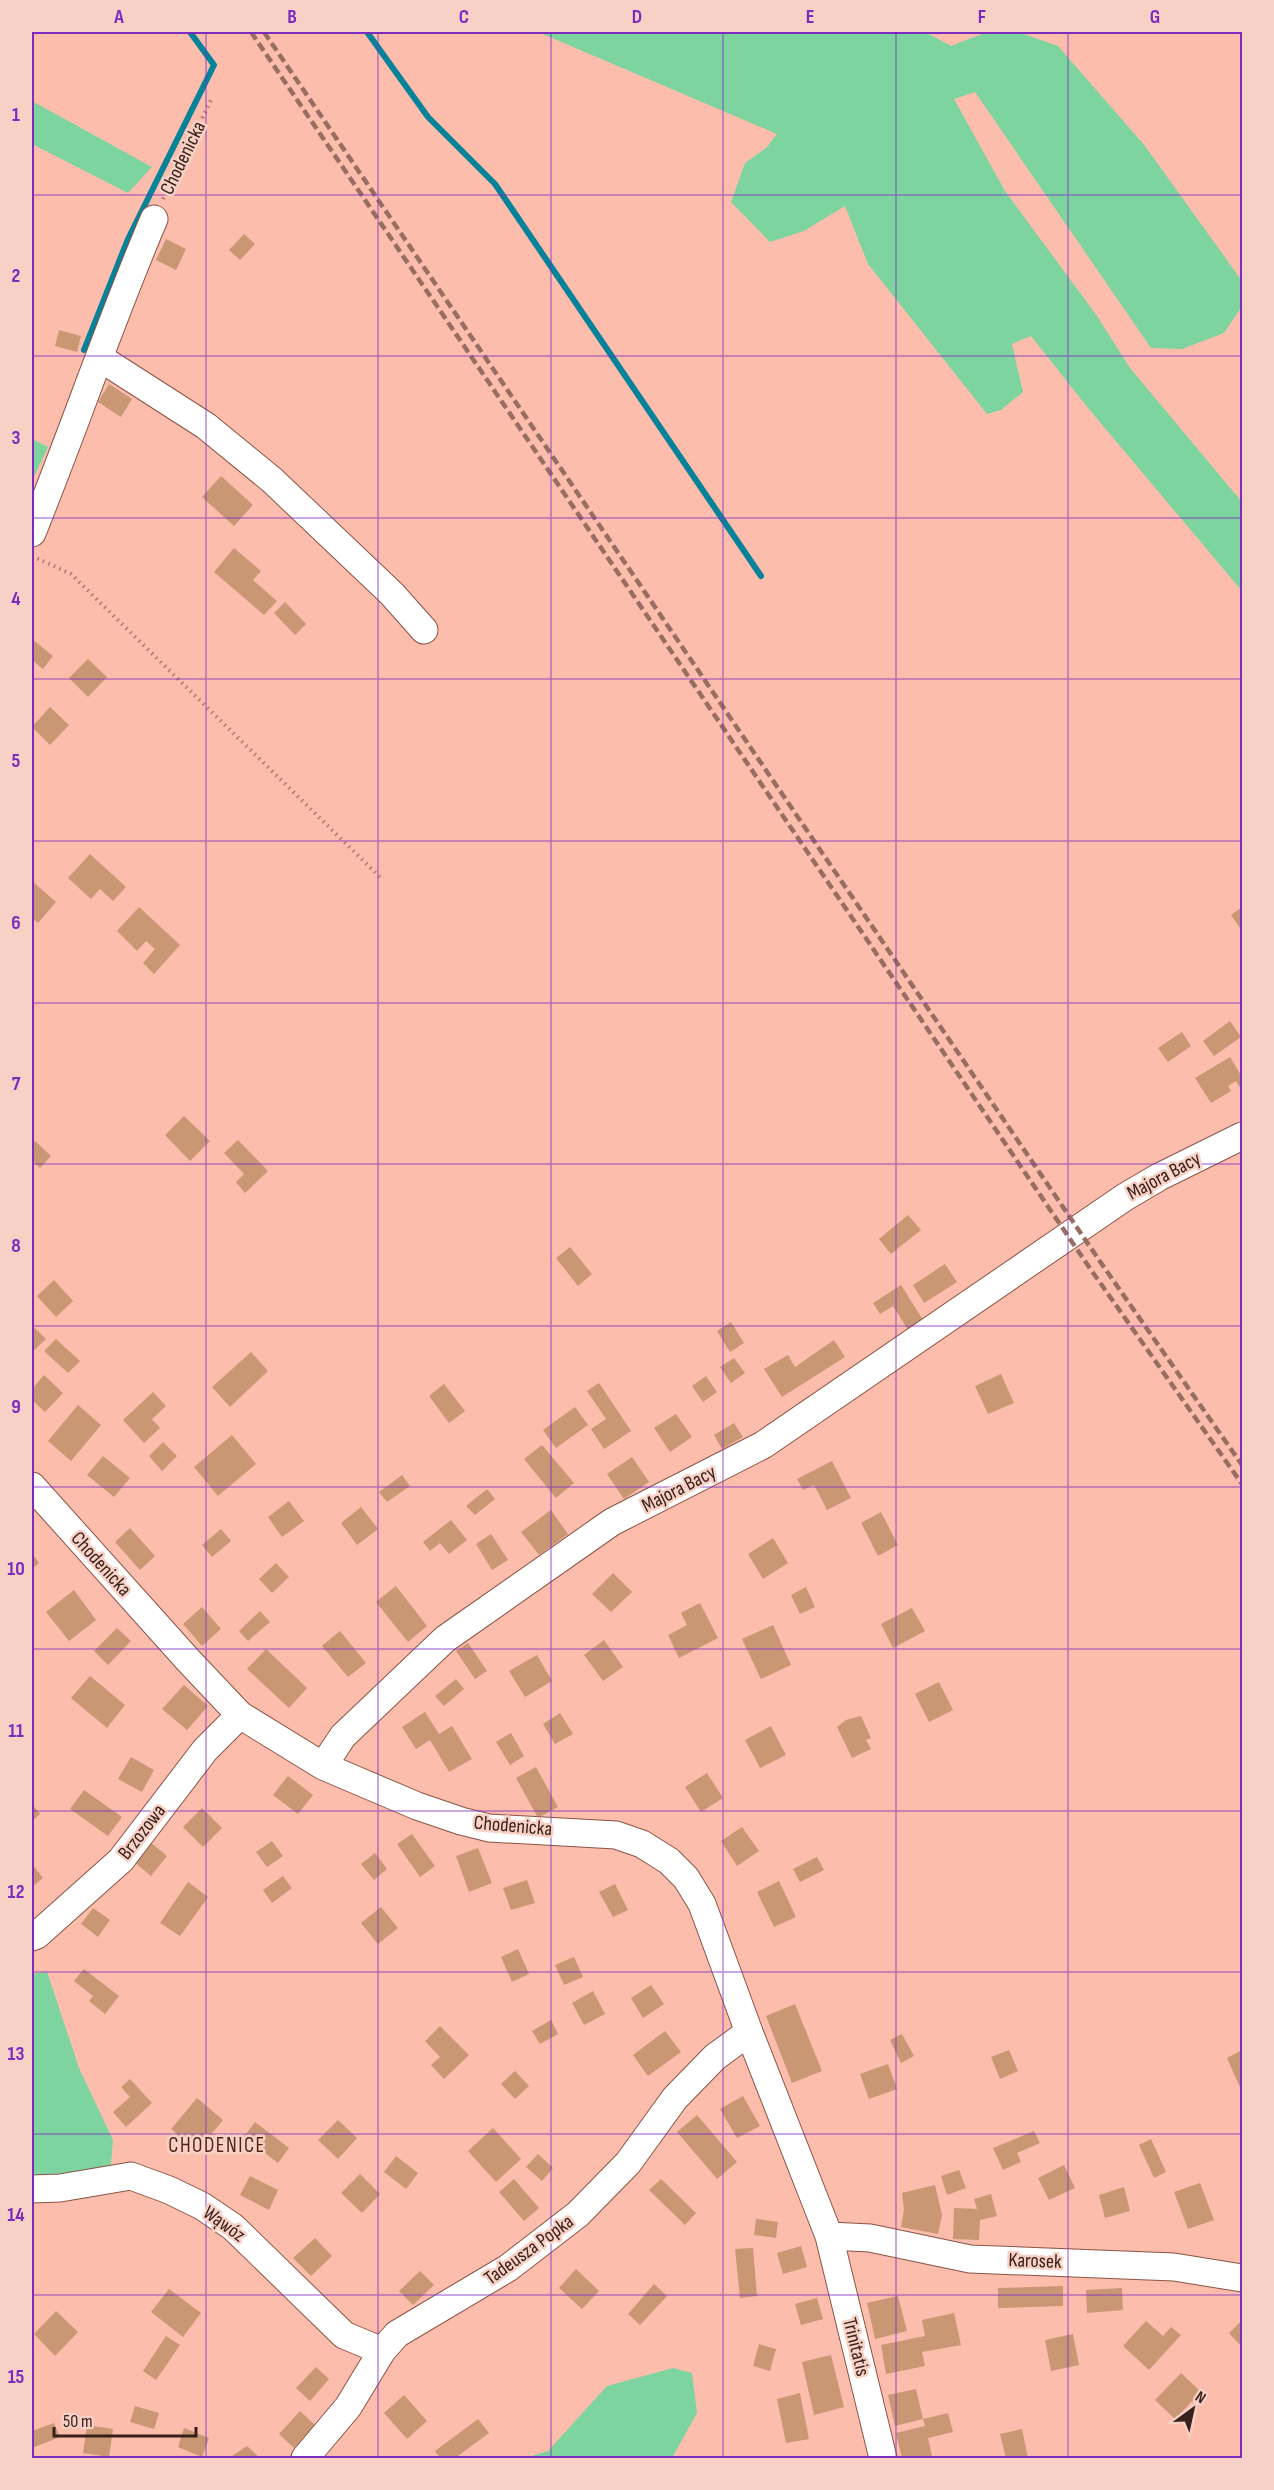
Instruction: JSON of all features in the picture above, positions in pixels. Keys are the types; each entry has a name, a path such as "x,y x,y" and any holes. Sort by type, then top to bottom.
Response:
{"street":[{"path":"32,533 100,358 124,288 154,219"},
{"path":"100,358 206,426 272,480 392,594 424,630"},
{"name":"Majora Bacy","path":"323,1766 343,1737 445,1639 612,1522 764,1445 1125,1197 1159,1177 1242,1136"},
{"name":"Chodenicka","path":"32,1486 240,1715 323,1766 417,1806 461,1821 489,1828 616,1835 642,1844 669,1861 686,1878 702,1904 749,2032 829,2236"},
{"name":"Brzozowa","path":"32,1937 121,1860 205,1750 240,1715"},
{"name":"Tadeusza Popka","path":"305,2458 348,2407 382,2351 397,2334 508,2268 578,2214 628,2163 675,2098 715,2057 749,2032"},
{"name":"Wąwóz","path":"32,2189 60,2188 131,2176 169,2190 202,2206 233,2227 344,2335 382,2351"},
{"name":"Karosek","path":"829,2236 870,2238 970,2259 1174,2267 1242,2278"},
{"name":"Trinitatis","path":"829,2236 883,2458"}],"path":[{"name":"Chodenicka","path":"154,219 212,98"},
{"path":"32,556 71,574 381,878"}],"green space":[{"path":"538,32 925,32 951,46 987,32 1018,32 1058,46 1145,146 1242,281 1242,306 1224,333 1182,349 1151,348 975,92 954,99 1005,191 1097,316 1130,368 1242,502 1242,591 1088,408 1031,336 1012,344 1023,392 1001,410 987,414 868,264 845,206 804,231 770,242 731,202 745,163 767,147 777,134"},
{"path":"32,101 152,167 128,193 32,144"},
{"path":"32,439 48,447 32,481"},
{"path":"47,1972 79,2068 113,2140 110,2175 32,2178 32,1974"},
{"path":"673,2368 692,2373 697,2413 672,2458 525,2458 548,2451 607,2386"}],"building":[{"path":"244,234 255,244 240,260 229,250"},
{"path":"166,239 186,249 176,270 156,260"},
{"path":"59,330 81,336 77,352 55,346"},
{"path":"109,384 132,399 121,417 98,402"},
{"path":"221,476 253,505 234,526 202,497"},
{"path":"234,548 261,571 253,580 277,601 264,615 214,572"},
{"path":"285,602 306,624 295,635 274,613"},
{"path":"32,639 53,656 43,669 32,660"},
{"path":"88,659 107,677 88,697 69,678"},
{"path":"50,707 69,725 50,745 32,727"},
{"path":"90,854 126,887 113,901 100,889 91,899 68,878"},
{"path":"32,881 56,902 38,923 32,918"},
{"path":"139,907 180,945 154,974 143,963 155,949 146,941 137,951 117,931"},
{"path":"1242,907 1242,931 1231,915"},
{"path":"1230,1021 1241,1037 1214,1056 1203,1041"},
{"path":"1182,1032 1191,1046 1168,1062 1158,1048"},
{"path":"1230,1057 1242,1077 1242,1091 1236,1081 1228,1086 1231,1091 1211,1103 1195,1078"},
{"path":"184,1116 210,1141 190,1161 165,1135"},
{"path":"238,1140 268,1171 245,1193 236,1182 244,1174 224,1153"},
{"path":"35,1141 51,1156 40,1168 32,1160 32,1145"},
{"path":"908,1215 921,1230 891,1254 879,1239"},
{"path":"570,1247 592,1274 578,1286 556,1258"},
{"path":"945,1264 957,1282 924,1303 913,1285"},
{"path":"54,1280 73,1301 56,1317 37,1296"},
{"path":"901,1285 925,1323 910,1333 893,1306 880,1314 873,1303"},
{"path":"731,1322 744,1343 730,1352 717,1331"},
{"path":"35,1328 46,1339 32,1352 32,1332"},
{"path":"56,1339 80,1361 68,1373 44,1351"},
{"path":"834,1340 845,1357 782,1397 764,1369 788,1355 795,1367"},
{"path":"251,1352 268,1371 230,1407 212,1387"},
{"path":"734,1358 745,1373 731,1383 720,1367"},
{"path":"1001,1374 1014,1403 988,1414 975,1386"},
{"path":"44,1375 63,1393 45,1412 32,1400 32,1389"},
{"path":"706,1376 717,1392 703,1402 692,1386"},
{"path":"599,1383 631,1431 604,1449 591,1429 606,1419 587,1391"},
{"path":"444,1384 465,1411 449,1423 429,1396"},
{"path":"153,1392 166,1406 152,1419 160,1428 144,1443 123,1420"},
{"path":"78,1405 101,1425 71,1461 48,1441"},
{"path":"575,1407 588,1425 556,1448 543,1430"},
{"path":"676,1414 692,1437 670,1452 654,1428"},
{"path":"734,1423 743,1437 722,1449 714,1435"},
{"path":"232,1435 256,1464 218,1496 194,1467"},
{"path":"163,1442 177,1456 162,1471 149,1456"},
{"path":"542,1445 574,1483 556,1498 524,1459"},
{"path":"103,1456 130,1478 114,1497 87,1475"},
{"path":"632,1457 649,1482 624,1499 607,1474"},
{"path":"832,1461 851,1498 827,1510 814,1485 803,1490 797,1479"},
{"path":"402,1475 410,1486 387,1502 379,1492"},
{"path":"487,1489 495,1499 475,1515 466,1506"},
{"path":"289,1501 304,1521 282,1537 268,1517"},
{"path":"361,1507 378,1529 357,1545 341,1523"},
{"path":"551,1510 568,1534 539,1555 521,1532"},
{"path":"881,1512 898,1545 878,1556 861,1523"},
{"path":"451,1520 467,1540 449,1554 440,1543 430,1551 423,1542"},
{"path":"130,1528 155,1556 140,1570 115,1542"},
{"path":"221,1529 231,1541 212,1557 202,1545"},
{"path":"491,1534 508,1560 492,1570 476,1544"},
{"path":"773,1538 788,1563 763,1579 748,1554"},
{"path":"32,1553 39,1563 32,1569"},
{"path":"276,1563 289,1577 272,1593 259,1579"},
{"path":"613,1573 632,1592 611,1612 592,1594"},
{"path":"396,1586 427,1626 408,1642 376,1602"},
{"path":"806,1587 815,1607 800,1614 791,1595"},
{"path":"74,1590 96,1620 69,1641 46,1612"},
{"path":"700,1603 718,1638 679,1658 668,1635 687,1625 681,1613"},
{"path":"202,1607 221,1629 202,1646 183,1624"},
{"path":"912,1608 925,1631 893,1648 881,1624"},
{"path":"260,1611 270,1622 248,1641 239,1631"},
{"path":"773,1625 791,1665 761,1679 742,1639"},
{"path":"117,1628 131,1641 108,1665 94,1651"},
{"path":"340,1631 366,1663 348,1677 322,1646"},
{"path":"604,1640 623,1667 603,1681 584,1655"},
{"path":"468,1643 487,1671 475,1679 456,1651"},
{"path":"266,1649 307,1688 289,1708 247,1669"},
{"path":"537,1655 552,1681 525,1697 509,1671"},
{"path":"90,1676 125,1705 107,1728 71,1698"},
{"path":"456,1679 464,1689 444,1706 435,1696"},
{"path":"939,1682 953,1710 929,1722 915,1694"},
{"path":"184,1685 208,1706 187,1730 162,1709"},
{"path":"425,1712 439,1734 452,1726 472,1759 449,1772 430,1740 416,1749 402,1727"},
{"path":"560,1713 573,1734 555,1744 543,1724"},
{"path":"861,1716 871,1738 866,1740 871,1749 852,1758 837,1727 846,1720"},
{"path":"771,1726 786,1755 760,1768 745,1740"},
{"path":"511,1733 524,1756 510,1765 496,1742"},
{"path":"131,1757 154,1770 142,1792 118,1779"},
{"path":"536,1767 558,1807 538,1818 516,1778"},
{"path":"707,1773 723,1798 701,1812 685,1787"},
{"path":"288,1776 313,1795 298,1814 273,1795"},
{"path":"84,1790 122,1817 108,1836 70,1809"},
{"path":"32,1804 40,1814 32,1821"},
{"path":"202,1808 222,1828 203,1847 183,1827"},
{"path":"742,1827 759,1851 737,1866 721,1841"},
{"path":"412,1834 435,1866 420,1877 397,1844"},
{"path":"149,1841 167,1856 151,1876 133,1861"},
{"path":"272,1841 283,1856 267,1867 256,1852"},
{"path":"478,1848 492,1883 469,1892 456,1856"},
{"path":"375,1853 387,1869 374,1880 361,1864"},
{"path":"817,1857 824,1870 800,1882 793,1869"},
{"path":"32,1864 43,1878 32,1887"},
{"path":"283,1876 292,1888 272,1903 263,1890"},
{"path":"527,1880 535,1903 511,1910 503,1888"},
{"path":"779,1881 796,1917 774,1927 757,1892"},
{"path":"188,1882 208,1897 180,1936 160,1923"},
{"path":"615,1884 628,1910 613,1917 599,1892"},
{"path":"381,1907 398,1928 378,1944 361,1923"},
{"path":"93,1908 110,1920 98,1937 81,1924"},
{"path":"518,1949 529,1974 512,1982 501,1957"},
{"path":"574,1957 583,1977 564,1985 555,1965"},
{"path":"84,1969 119,1996 105,2014 89,2001 93,1996 74,1981"},
{"path":"651,1985 664,2004 643,2018 631,1998"},
{"path":"593,1991 605,2014 584,2025 572,2003"},
{"path":"795,2004 822,2071 792,2083 766,2016"},
{"path":"551,2020 558,2034 540,2044 532,2031"},
{"path":"440,2026 469,2055 444,2079 431,2065 440,2057 425,2041"},
{"path":"665,2031 681,2052 648,2076 633,2055"},
{"path":"902,2034 914,2056 901,2063 890,2040"},
{"path":"1009,2050 1018,2071 1000,2079 991,2057"},
{"path":"1242,2050 1242,2092 1227,2058"},
{"path":"888,2064 897,2089 869,2099 860,2074"},
{"path":"515,2071 529,2086 515,2099 501,2084"},
{"path":"130,2079 152,2103 126,2127 113,2112 130,2097 121,2087"},
{"path":"743,2096 760,2126 737,2138 720,2109"},
{"path":"197,2098 223,2120 197,2151 171,2129"},
{"path":"697,2115 737,2162 717,2179 677,2132"},
{"path":"338,2120 357,2138 338,2159 318,2140"},
{"path":"255,2122 289,2148 278,2163 244,2137"},
{"path":"493,2128 521,2159 496,2182 468,2151"},
{"path":"1034,2131 1040,2143 1017,2153 1021,2162 1003,2170 993,2148"},
{"path":"1151,2139 1166,2172 1154,2178 1139,2145"},
{"path":"538,2154 553,2168 542,2181 526,2167"},
{"path":"396,2156 418,2173 406,2189 384,2172"},
{"path":"1064,2165 1075,2188 1049,2200 1038,2178"},
{"path":"959,2170 966,2188 947,2195 941,2176"},
{"path":"360,2174 380,2194 362,2213 341,2193"},
{"path":"250,2176 278,2190 269,2210 240,2195"},
{"path":"514,2179 539,2208 524,2221 499,2192"},
{"path":"661,2179 696,2213 685,2225 649,2190"},
{"path":"1200,2183 1214,2220 1188,2229 1174,2192"},
{"path":"935,2185 942,2215 938,2234 901,2227 904,2210 902,2193"},
{"path":"1124,2187 1130,2211 1105,2218 1099,2195"},
{"path":"991,2194 997,2216 980,2220 979,2240 953,2239 954,2208 977,2209 974,2199"},
{"path":"756,2219 778,2222 776,2238 754,2235"},
{"path":"315,2238 332,2256 311,2276 293,2258"},
{"path":"801,2246 807,2267 783,2274 777,2253"},
{"path":"753,2248 757,2296 740,2298 735,2249"},
{"path":"576,2269 599,2291 582,2309 559,2288"},
{"path":"420,2271 434,2285 413,2305 399,2291"},
{"path":"654,2284 667,2296 640,2325 628,2314"},
{"path":"1063,2286 1063,2306 998,2308 998,2288"},
{"path":"1122,2288 1123,2310 1087,2313 1086,2290"},
{"path":"169,2289 201,2313 183,2337 151,2312"},
{"path":"898,2296 907,2331 875,2339 867,2303"},
{"path":"817,2298 823,2319 801,2325 795,2304"},
{"path":"56,2311 78,2332 55,2356 34,2334"},
{"path":"954,2313 961,2345 922,2352 925,2366 886,2374 881,2345 925,2336 922,2320"},
{"path":"1242,2320 1242,2347 1229,2333"},
{"path":"1146,2321 1163,2336 1171,2327 1181,2335 1149,2370 1123,2346"},
{"path":"1073,2334 1079,2365 1051,2371 1045,2340"},
{"path":"166,2336 180,2345 156,2380 143,2371"},
{"path":"759,2344 776,2349 770,2371 753,2366"},
{"path":"831,2355 844,2407 814,2415 802,2362"},
{"path":"316,2367 329,2379 310,2401 296,2388"},
{"path":"1181,2373 1201,2392 1175,2419 1155,2400"},
{"path":"916,2389 923,2419 895,2426 888,2395"},
{"path":"800,2393 809,2439 786,2443 777,2399"},
{"path":"404,2395 427,2421 407,2439 384,2413"},
{"path":"135,2406 159,2413 154,2429 130,2422"},
{"path":"300,2411 315,2425 294,2448 279,2434"},
{"path":"948,2413 953,2432 928,2438 932,2456 902,2458 896,2433 925,2426 923,2419"},
{"path":"478,2419 489,2433 455,2458 440,2458 435,2451"},
{"path":"54,2423 60,2437 32,2448 32,2431"},
{"path":"87,2425 113,2429 109,2457 83,2453"},
{"path":"184,2428 209,2438 202,2457 178,2447"},
{"path":"1022,2429 1028,2458 1006,2458 1000,2434"},
{"path":"247,2446 260,2458 230,2458 232,2456"}],"waterway":[{"path":"84,350 128,239 214,65 190,32"},
{"path":"367,32 428,117 495,184 761,576"}],"railway":[{"path":"251,32 1089,1267 1242,1484"},
{"path":"264,32 1099,1260 1242,1465"}],"district":[{"name":"CHODENICE","path":"217,2145"}]}
